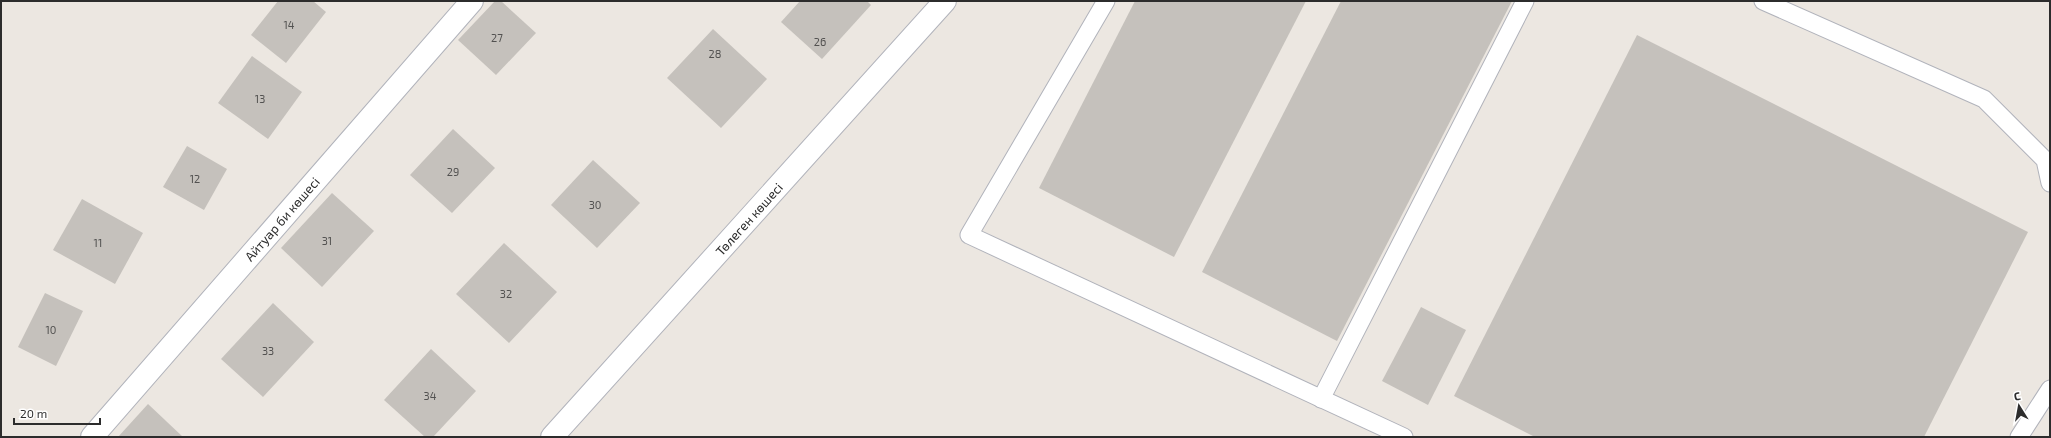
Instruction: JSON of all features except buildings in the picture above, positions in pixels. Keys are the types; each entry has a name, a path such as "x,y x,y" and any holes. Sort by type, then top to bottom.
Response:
{"street":[{"name":"Айтуар би көшесі","path":"92,437 472,1"},
{"name":"Төлеген көшесі","path":"552,437 945,1"}],"lane":[{"path":"1106,1 969,235 1404,437"},
{"path":"1321,399 1526,1"},
{"path":"1763,1 1984,99 2045,160 2050,183"},
{"path":"2019,437 2050,389"}]}
